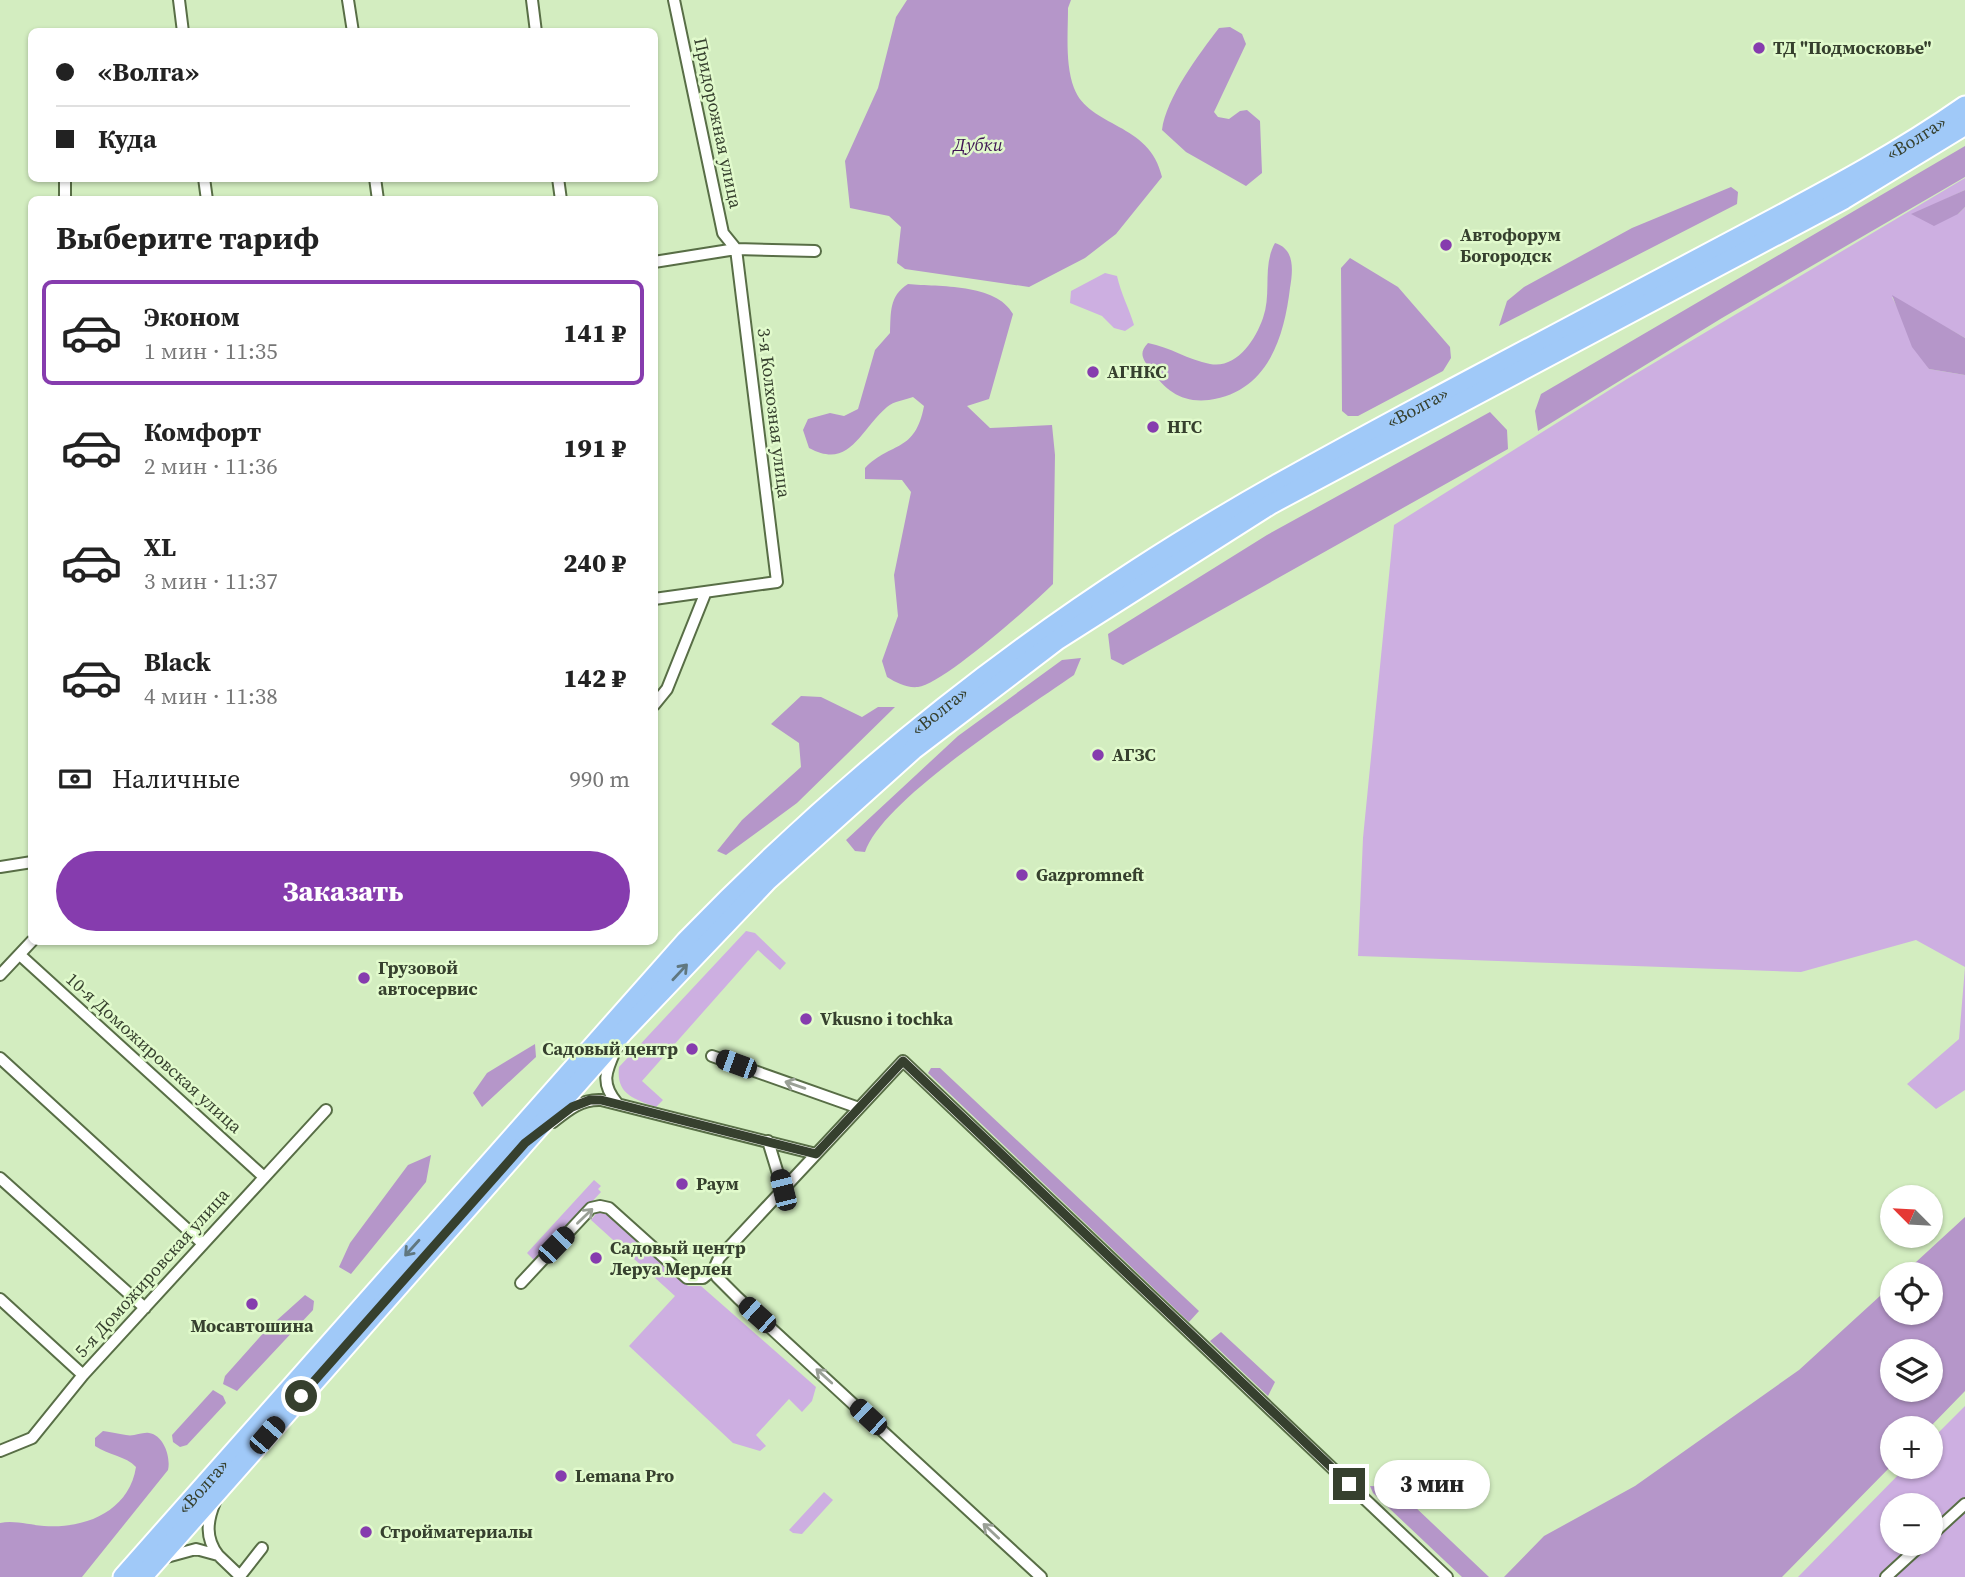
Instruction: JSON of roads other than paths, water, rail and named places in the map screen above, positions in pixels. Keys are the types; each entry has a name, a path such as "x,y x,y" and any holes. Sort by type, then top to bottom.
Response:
{"highway":[{"name":"«Волга»","path":"123,1577 686,942 744,882 846,788 919,727 1061,620 1219,518 1452,389 1835,187 1965,106"},
{"name":"«Волга»","path":"142,1577 624,1031 767,881 914,749 1057,640 1178,560 1271,504 1844,199 1965,125"}],"street":[{"path":"179,0 182,28"},
{"path":"348,0 352,28"},
{"path":"531,0 535,28"},
{"name":"Придорожная улица","path":"674,0 723,233 736,249"},
{"path":"658,261 736,249 816,251"},
{"name":"3-я Колхозная улица","path":"705,594 777,582 736,249"},
{"path":"658,599 705,594 667,689 658,700"},
{"path":"0,867 28,863"},
{"path":"0,975 29,945"},
{"name":"10-я Доможировская улица","path":"20,955 264,1177"},
{"path":"617,1103 604,1085 605,1072 624,1031"},
{"path":"712,1056 859,1108"},
{"path":"0,1058 201,1242"},
{"path":"521,1283 591,1208 600,1206 608,1208 687,1278 703,1278 903,1061 1447,1577"},
{"path":"525,1143 572,1107 590,1100 617,1103 642,1112 816,1154"},
{"name":"5-я Доможировская улица","path":"0,1451 32,1438 83,1375 201,1242 326,1110"},
{"path":"768,1141 783,1190"},
{"path":"0,1178 145,1308"},
{"path":"714,1269 717,1277 738,1298 1041,1577"},
{"path":"0,1299 83,1375"},
{"path":"221,1489 209,1515 208,1529 209,1540 218,1555 240,1577 262,1548"},
{"path":"1943,1524 1965,1504"},
{"path":"157,1560 196,1549 218,1555"},
{"path":"1886,1577 1909,1556"}],"place":[{"name":"ТД \"Подмосковье\"","path":"1759,48"},
{"name":"Автофорум Богородск","path":"1446,245"},
{"name":"АГНКС","path":"1093,372"},
{"name":"НГС","path":"1153,427"},
{"name":"АГЗС","path":"1098,755"},
{"name":"Gazpromneft","path":"1022,875"},
{"name":"Грузовой автосервис","path":"364,978"},
{"name":"Vkusno i tochka","path":"806,1019"},
{"name":"Садовый центр","path":"692,1049"},
{"name":"Раум","path":"682,1184"},
{"name":"Садовый центр Леруа Мерлен","path":"596,1258"},
{"name":"Мосавтошина","path":"252,1304"},
{"name":"Lemana Pro","path":"561,1476"},
{"name":"Стройматериалы","path":"366,1532"}],"park label":[{"name":"Дубки","path":"978,145"}]}
